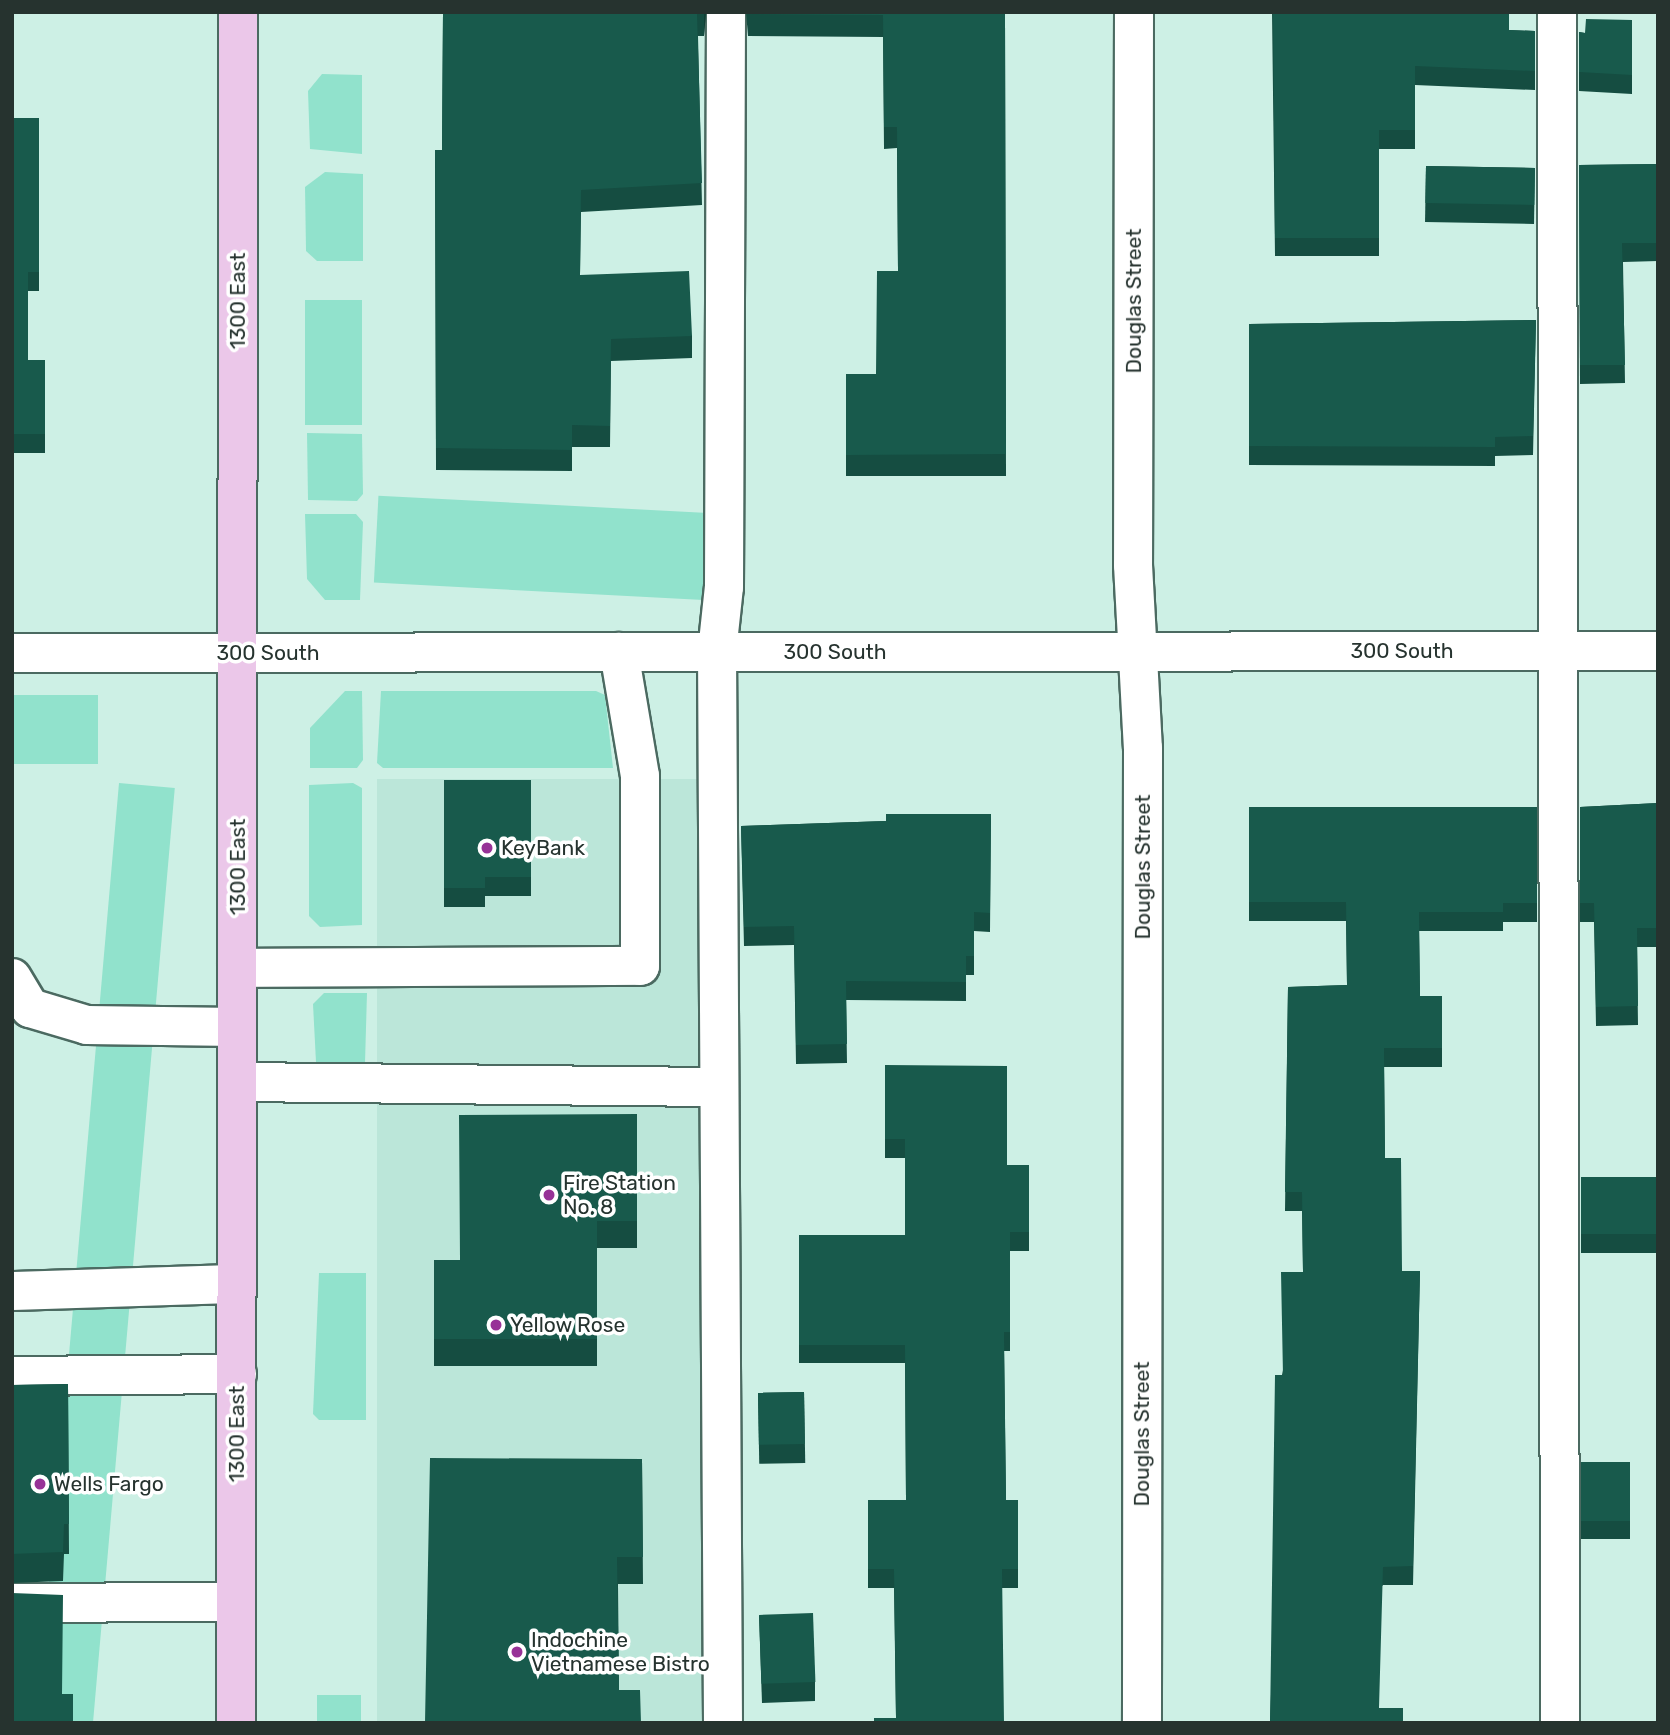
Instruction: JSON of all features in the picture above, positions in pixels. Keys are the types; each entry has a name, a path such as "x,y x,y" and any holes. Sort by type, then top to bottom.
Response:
{"main road":[{"name":"1300 East","path":"236,1723 240,653 238,12"}],"street":[{"path":"723,1723 717,652 724,587 726,12"},
{"name":"Douglas Street","path":"1134,12 1142,1723"},
{"path":"1557,12 1560,1723"},
{"name":"300 South","path":"12,653 1658,651"},
{"path":"237,968 640,966 640,776 619,652"},
{"path":"12,978 30,1008 86,1025 237,1027"},
{"path":"237,1082 719,1087"},
{"path":"12,1291 237,1284"},
{"path":"12,1376 237,1374"},
{"path":"12,1603 236,1602"}],"shaded area":[{"path":"377,779 714,779 714,1723 377,1723"}],"green space":[{"path":"322,74 362,75 362,154 310,149 308,91"},
{"path":"325,172 363,174 363,261 317,261 306,251 305,187"},
{"path":"305,300 362,300 362,425 305,425"},
{"path":"307,433 362,434 363,494 357,501 308,500"},
{"path":"378,496 708,513 703,600 374,583"},
{"path":"305,514 356,514 363,522 360,600 325,600 307,579"},
{"path":"345,691 362,691 363,760 357,768 310,768 310,728"},
{"path":"381,691 596,691 605,695 613,768 383,768 377,763"},
{"path":"12,695 98,695 98,764 12,764"},
{"path":"119,783 175,788 93,1723 37,1719"},
{"path":"353,783 362,788 362,925 320,927 309,916 309,785"},
{"path":"324,993 367,993 365,1063 316,1062 313,1004"},
{"path":"319,1273 366,1273 366,1420 319,1420 313,1414"},
{"path":"317,1695 361,1695 361,1723 317,1723"}],"building":[{"path":"443,12 704,12 697,14 702,183 581,190 580,275 689,271 692,336 611,339 610,426 572,425 572,450 436,448 435,150 442,150"},
{"path":"748,12 1005,12 1006,454 846,455 846,374 876,374 877,271 898,271 897,127 884,127 883,15"},
{"path":"1273,12 1509,12 1509,30 1535,31 1535,71 1415,66 1415,130 1379,130 1379,238 1275,238"},
{"path":"1586,19 1632,20 1632,75 1579,72 1579,32 1585,33"},
{"path":"12,118 39,118 39,272 28,272 28,360 45,360 45,434 12,434"},
{"path":"1658,164 1658,243 1622,243 1625,365 1580,365 1579,165"},
{"path":"1426,166 1535,168 1534,205 1425,203"},
{"path":"1536,320 1533,436 1495,437 1495,447 1249,446 1249,324"},
{"name":"KeyBank","path":"444,780 531,780 531,877 485,877 485,888 444,888"},
{"path":"1658,803 1658,928 1637,928 1638,1006 1596,1007 1594,903 1580,903 1580,807"},
{"path":"1249,807 1537,807 1537,903 1503,903 1503,912 1419,912 1420,996 1442,996 1442,1048 1384,1048 1385,1158 1401,1158 1402,1271 1420,1271 1413,1566 1383,1567 1379,1708 1403,1708 1403,1723 1270,1723 1275,1375 1283,1375 1281,1272 1303,1272 1302,1192 1285,1192 1288,987 1347,985 1346,902 1249,902"},
{"path":"886,814 991,814 990,913 974,912 974,956 966,956 966,982 846,981 847,1044 796,1045 794,926 744,927 741,826 886,821"},
{"path":"885,1065 1007,1066 1007,1165 1029,1165 1029,1232 1010,1232 1010,1332 1004,1332 1006,1500 1018,1500 1018,1569 1002,1569 1004,1723 874,1723 874,1718 896,1718 894,1569 868,1569 868,1500 906,1500 905,1345 799,1345 799,1235 905,1235 905,1139 885,1139"},
{"path":"637,1114 637,1221 597,1221 597,1339 434,1339 434,1260 460,1260 459,1115"},
{"path":"1581,1177 1658,1177 1658,1234 1581,1234"},
{"name":"Wells Fargo","path":"68,1384 69,1524 64,1524 63,1552 12,1554 12,1385"},
{"path":"804,1392 805,1444 759,1445 758,1393"},
{"path":"430,1458 642,1459 643,1557 617,1557 619,1690 640,1690 641,1723 425,1723"},
{"path":"1581,1462 1630,1462 1630,1521 1581,1521"},
{"path":"12,1593 63,1595 62,1694 73,1694 73,1723 12,1723"},
{"path":"813,1613 815,1682 761,1684 759,1615"}],"place":[{"name":"KeyBank","path":"487,848"},
{"name":"Fire Station No. 8","path":"549,1195"},
{"name":"Yellow Rose","path":"496,1325"},
{"name":"Wells Fargo","path":"40,1484"},
{"name":"Indochine Vietnamese Bistro","path":"517,1652"}]}
